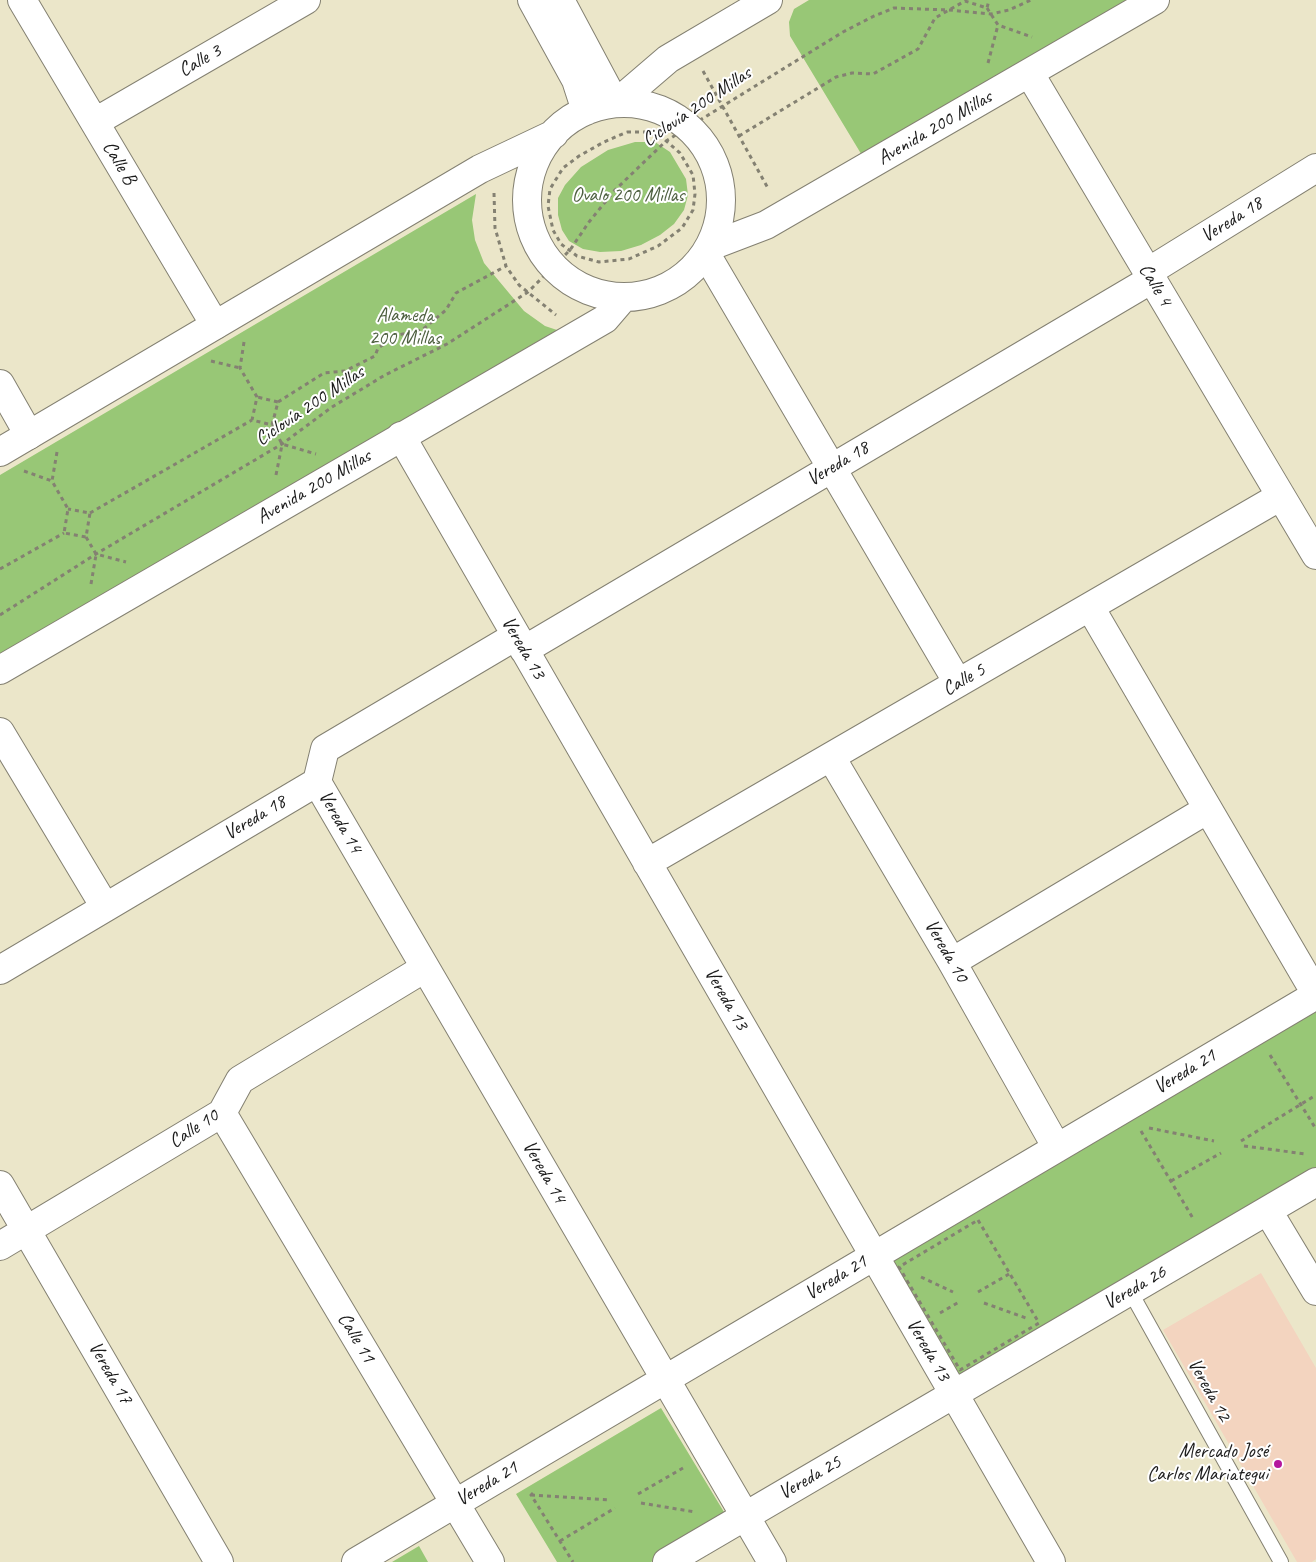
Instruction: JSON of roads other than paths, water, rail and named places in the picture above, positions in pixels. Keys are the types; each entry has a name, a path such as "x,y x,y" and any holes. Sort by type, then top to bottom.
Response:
{"street":[{"name":"Calle B","path":"22,0 215,325"},
{"name":"Calle 3","path":"95,122 270,9 306,0"},
{"path":"532,0 576,80 586,111"},
{"path":"560,0 616,101"},
{"path":"616,101 634,102 664,112 677,134 704,145 716,169 722,195 720,221 709,250 695,268 674,284 650,294 623,298 598,294 573,283 562,259 537,244 528,220 527,193 532,167 545,144 563,125 586,111 616,101 668,58 768,0"},
{"name":"Avenida 200 Millas","path":"709,250 784,215 1155,0"},
{"name":"Calle 4","path":"1030,74 1316,554"},
{"path":"0,452 480,169 554,134"},
{"name":"Vereda 18","path":"0,970 317,782 325,749 520,643 832,468 1150,275 1316,168"},
{"path":"709,250 832,468 958,683"},
{"name":"Avenida 200 Millas","path":"0,670 605,319 623,298"},
{"path":"0,384 29,435"},
{"name":"Vereda 13","path":"401,436 1051,1562"},
{"name":"Calle 5","path":"647,863 1281,496"},
{"path":"1090,607 1316,995"},
{"path":"0,732 105,907"},
{"name":"Vereda 10","path":"831,757 952,962 1057,1148"},
{"name":"Vereda 14","path":"317,782 772,1562"},
{"path":"952,962 1208,809"},
{"name":"Calle 10","path":"0,1246 222,1113 240,1080 425,968"},
{"name":"Vereda 21","path":"356,1562 1316,995"},
{"name":"Calle 11","path":"222,1113 490,1562"},
{"name":"Vereda 26","path":"954,1394 1316,1182"},
{"name":"Vereda 17","path":"0,1185 219,1562"},
{"path":"1268,1210 1316,1291"},
{"name":"Vereda 25","path":"667,1562 954,1394"}],"lane":[{"name":"Vereda 12","path":"1130,1291 1281,1562"}],"place":[{"name":"Mercado José Carlos Mariategui","path":"1278,1464"}],"park label":[{"name":"Ovalo 200 Millas","path":"628,196"},
{"name":"Alameda 200 Millas","path":"405,328"}]}
